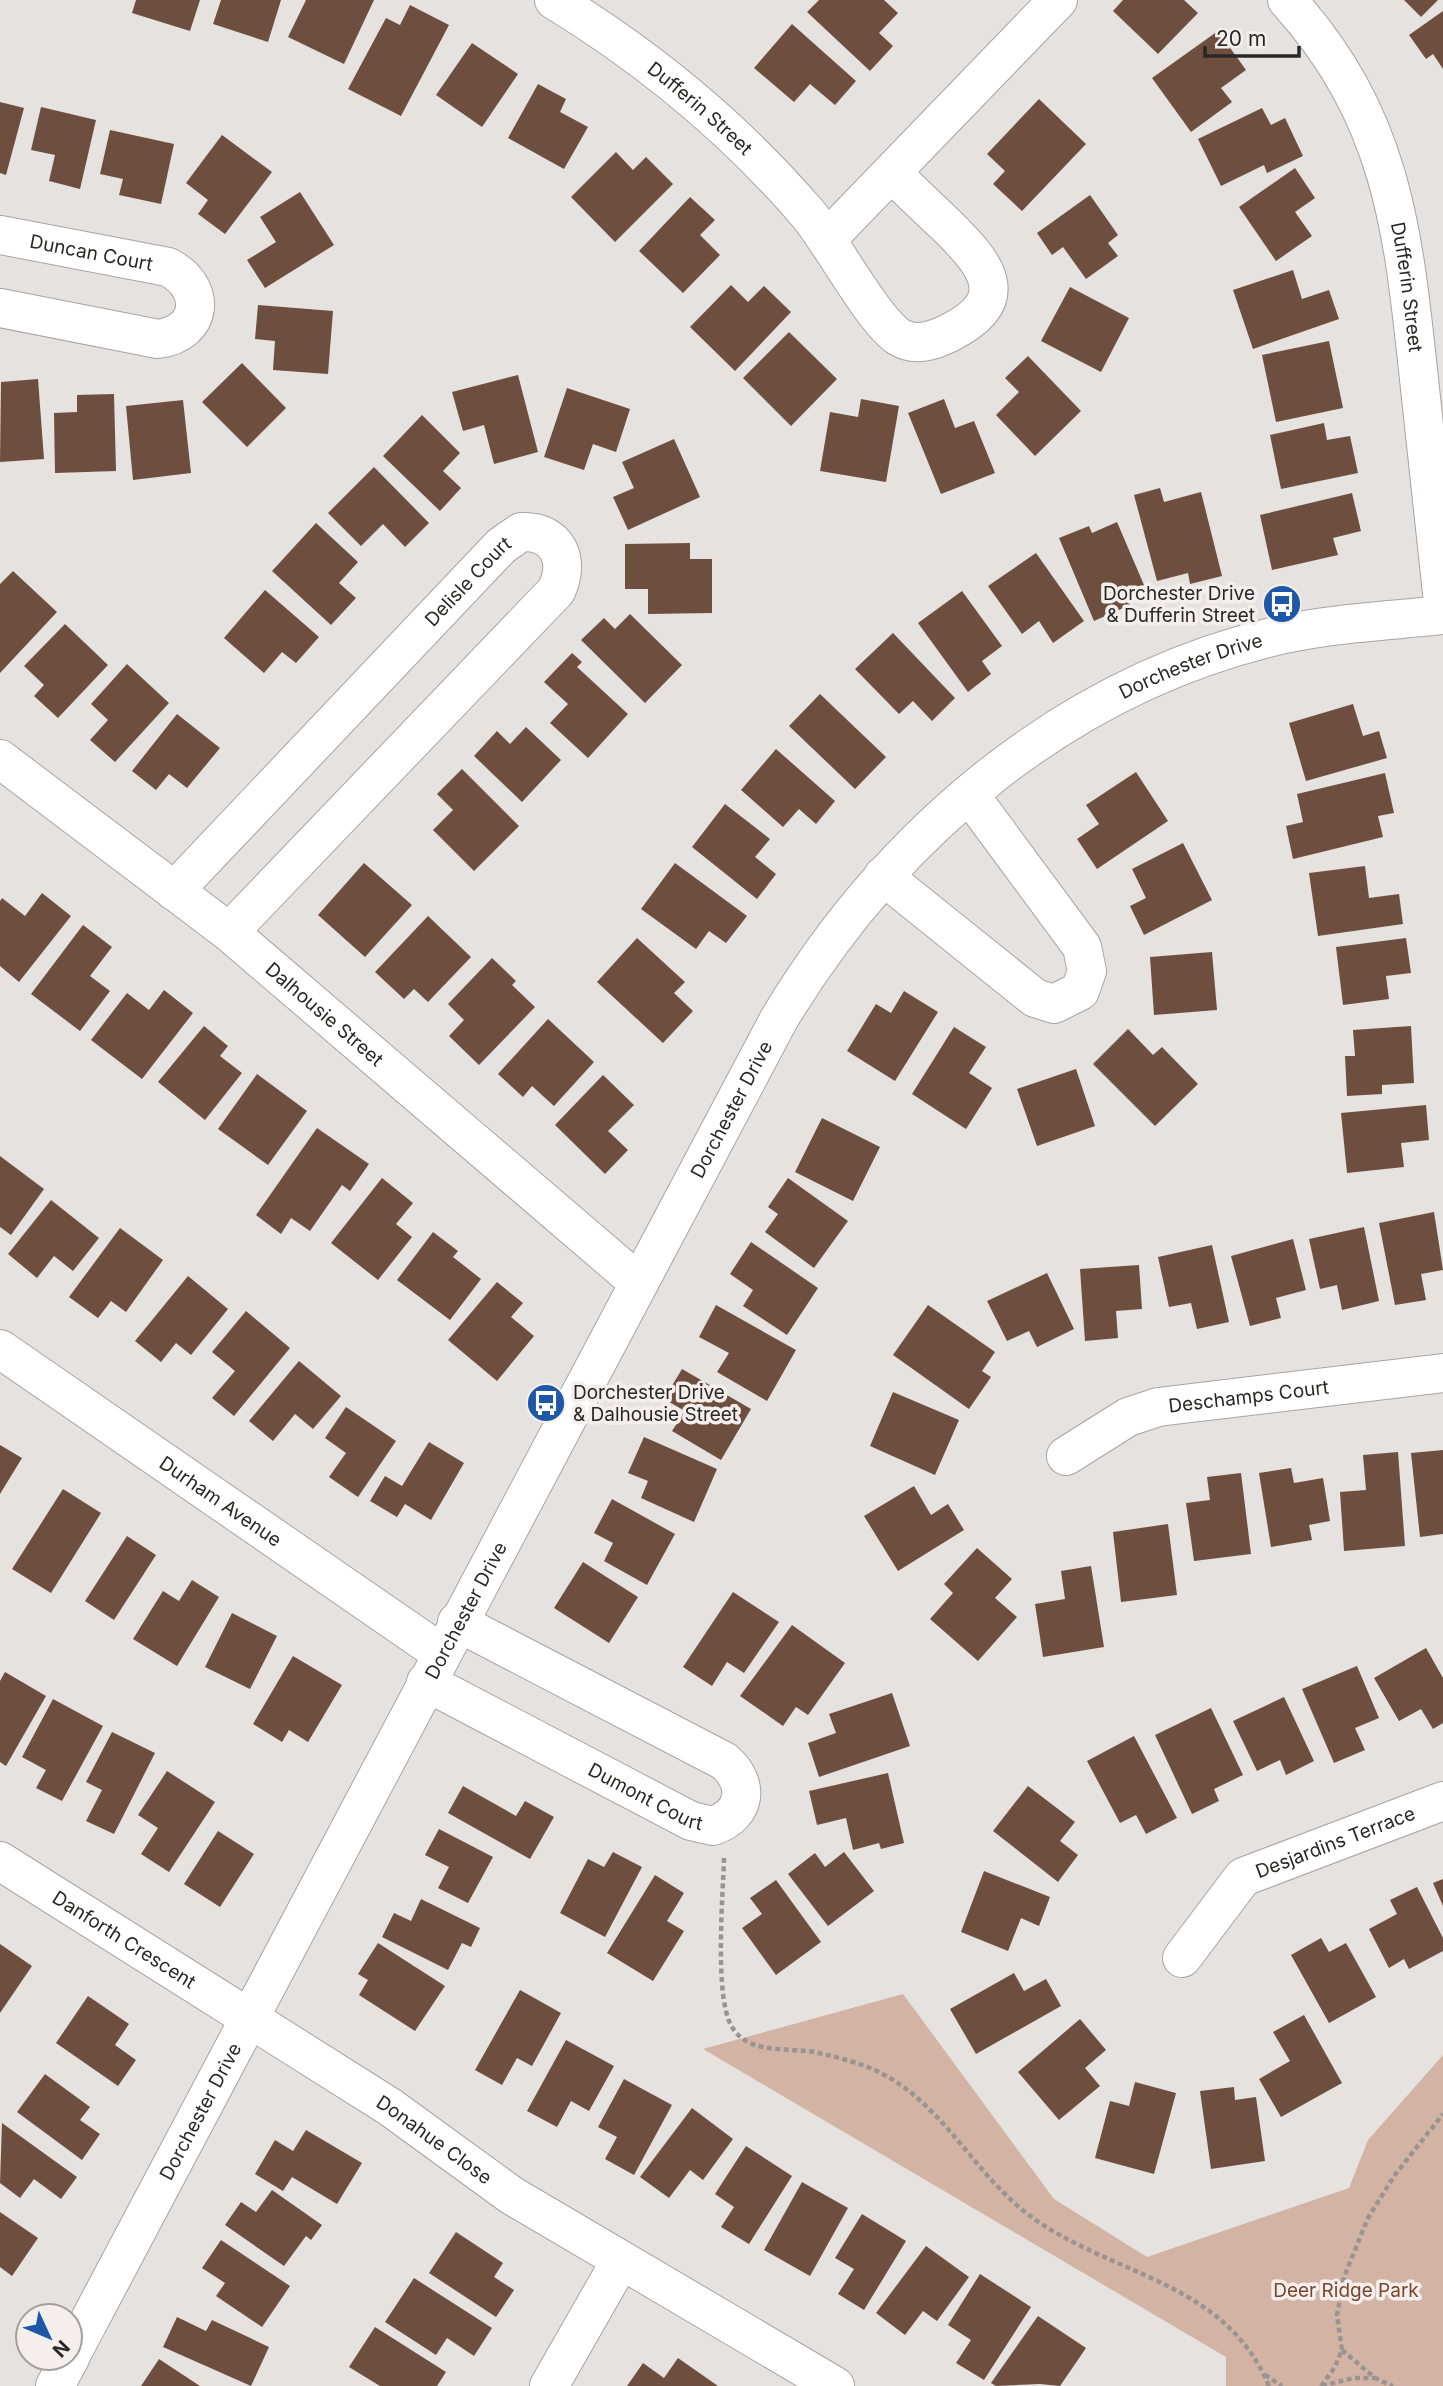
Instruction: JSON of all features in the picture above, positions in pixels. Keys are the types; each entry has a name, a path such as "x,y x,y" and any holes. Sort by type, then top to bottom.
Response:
{"street":[{"name":"Dufferin Street","path":"554,0 613,38 690,96 756,157 828,238 880,318 897,336 912,342 928,341 969,323 984,305 988,283 982,262 891,173"},
{"path":"828,238 1058,0"},
{"name":"Dufferin Street","path":"1287,0 1342,70 1374,134 1393,196 1408,276 1443,602"},
{"name":"Duncan Court","path":"0,235 169,267 187,281 196,300 196,310 185,328 168,338 158,339 0,308"},
{"name":"Delisle Court","path":"174,891 500,546 521,531 541,533 552,540 558,547 563,568 555,591 229,933"},
{"name":"Dorchester Drive","path":"84,2331 779,1019 828,943 883,876 969,794 1025,749 1095,705 1204,657 1306,630 1443,615"},
{"name":"Dalhousie Street","path":"0,759 229,933 639,1283"},
{"path":"883,876 1035,998 1054,1004 1080,991 1087,971 1082,947 969,794"},
{"name":"Durham Avenue","path":"0,1349 442,1652"},
{"name":"Deschamps Court","path":"1066,1456 1128,1417 1158,1407 1443,1373"},
{"name":"Dumont Court","path":"442,1652 724,1761 736,1771 741,1794 733,1816 713,1826 691,1821 442,1652"},
{"name":"Desjardins Terrace","path":"1182,1958 1243,1877 1443,1801"},
{"name":"Danforth Crescent","path":"0,1861 249,2017"},
{"name":"Donahue Close","path":"249,2017 400,2114 511,2195 835,2386"},
{"path":"549,2386 621,2260"}],"path":[{"path":"724,1822 723,2002 733,2029 747,2042 843,2059 897,2083 929,2106 981,2170 1024,2211 1065,2238 1155,2280 1219,2315 1250,2350 1269,2386"},
{"path":"1321,2386 1342,2350 1337,2315 1344,2277 1368,2218 1394,2176 1443,2114"},
{"path":"1342,2350 1375,2378 1393,2386"},
{"path":"1264,2375 1282,2386"},
{"path":"1321,2386 1353,2378 1375,2378"}],"green space":[{"name":"Deer Ridge Park","path":"903,1994 1054,2199 1147,2257 1349,2188 1368,2140 1443,2055 1443,2386 1226,2386 1226,2357 703,2049"}],"building":[{"path":"136,0 200,0 190,31 132,13"},
{"path":"221,0 281,0 268,42 213,24"},
{"path":"306,0 374,0 344,64 288,37"},
{"path":"819,0 884,0 898,13 879,33 893,46 870,71 807,12"},
{"path":"1123,0 1184,0 1198,13 1158,54 1113,11"},
{"path":"1404,0 1438,0 1421,17"},
{"path":"410,5 449,25 401,116 348,89 386,18 400,25"},
{"path":"1443,11 1443,69 1433,54 1426,59 1409,35"},
{"path":"792,24 856,81 835,105 810,84 794,102 754,68"},
{"path":"1218,31 1246,70 1221,88 1232,102 1191,132 1152,78"},
{"path":"472,43 518,74 482,127 436,95"},
{"path":"538,84 566,99 560,112 588,127 564,169 508,138"},
{"path":"1039,99 1086,144 1022,211 993,184 1005,171 987,154"},
{"path":"0,102 24,108 6,175 0,173"},
{"path":"41,107 96,120 80,189 49,181 55,155 31,150"},
{"path":"1262,108 1271,125 1285,118 1303,156 1267,173 1264,165 1221,186 1198,139"},
{"path":"110,130 174,144 161,204 119,195 123,179 100,174"},
{"path":"222,135 272,172 225,234 198,214 208,200 186,183"},
{"path":"616,152 633,170 646,157 673,184 615,242 571,197"},
{"path":"1295,168 1315,198 1295,212 1312,236 1276,261 1239,207"},
{"path":"300,192 334,245 265,288 247,260 276,242 260,217"},
{"path":"1090,195 1118,235 1108,243 1118,256 1086,279 1063,247 1052,255 1037,233"},
{"path":"690,197 715,220 700,235 720,255 683,293 639,251"},
{"path":"1293,270 1302,299 1329,290 1339,319 1253,349 1233,290"},
{"path":"731,285 748,302 764,286 791,312 735,371 690,327"},
{"path":"1070,287 1129,318 1101,372 1041,341"},
{"path":"258,305 333,311 328,374 273,370 275,341 255,339"},
{"path":"789,332 837,379 791,426 743,378"},
{"path":"1329,341 1343,408 1276,422 1262,355"},
{"path":"1028,356 1081,411 1035,456 996,415 1019,392 1005,378"},
{"path":"242,363 286,408 247,447 202,402"},
{"path":"518,375 538,452 494,464 484,425 463,431 452,392"},
{"path":"38,379 44,459 0,462 1,382"},
{"path":"567,388 630,409 616,452 593,444 584,470 544,457"},
{"path":"114,394 116,471 55,473 54,413 77,412 77,395"},
{"path":"861,399 899,406 886,482 820,471 830,412 858,417"},
{"path":"944,399 955,428 974,421 995,473 941,494 908,413"},
{"path":"183,400 191,473 133,480 126,406"},
{"path":"422,415 460,453 443,471 461,488 440,511 383,456"},
{"path":"1324,423 1327,440 1350,436 1358,473 1281,489 1270,435"},
{"path":"674,439 700,497 628,530 613,497 634,488 622,462"},
{"path":"374,467 429,523 405,547 383,524 361,546 328,513"},
{"path":"1160,488 1164,502 1201,492 1222,576 1190,584 1188,573 1157,581 1134,495"},
{"path":"1352,493 1361,531 1333,538 1338,555 1272,570 1260,515"},
{"path":"1117,522 1144,585 1125,593 1130,605 1094,621 1059,538 1089,526 1092,533"},
{"path":"316,523 358,562 339,583 356,598 331,625 272,571"},
{"path":"690,543 690,559 712,559 712,613 648,614 648,589 625,589 625,544"},
{"path":"1036,553 1084,621 1053,643 1039,621 1022,634 988,586"},
{"path":"13,571 57,612 0,673 0,584"},
{"path":"265,590 319,637 296,663 282,652 264,673 224,638"},
{"path":"962,591 1002,646 982,661 991,674 968,692 918,623"},
{"path":"630,614 682,665 645,703 581,640 604,618 615,629"},
{"path":"65,624 108,665 58,718 34,696 44,685 24,666"},
{"path":"893,633 955,698 932,721 913,701 899,714 855,669"},
{"path":"572,653 582,662 577,667 628,714 588,758 550,723 568,704 544,682"},
{"path":"127,664 169,703 115,762 90,740 108,720 91,704"},
{"path":"820,694 886,757 855,789 789,726"},
{"path":"1353,704 1363,736 1379,731 1387,758 1306,781 1289,723"},
{"path":"177,714 220,748 187,788 169,774 156,790 132,771"},
{"path":"526,727 561,760 522,802 474,756 497,731 510,744"},
{"path":"776,749 835,801 816,824 799,809 783,827 741,790"},
{"path":"462,769 519,826 474,871 433,830 453,810 437,794"},
{"path":"1136,772 1168,821 1097,869 1077,839 1099,824 1086,805"},
{"path":"1385,773 1394,813 1378,816 1383,837 1293,859 1286,826 1303,822 1297,794"},
{"path":"725,804 770,839 755,857 776,874 757,899 692,847"},
{"path":"1183,843 1212,900 1144,935 1130,906 1146,898 1132,869"},
{"path":"364,863 412,905 365,957 318,915"},
{"path":"675,863 747,916 726,943 709,931 696,949 641,909"},
{"path":"1365,866 1369,898 1399,894 1403,924 1318,936 1309,873"},
{"path":"42,893 71,916 19,982 0,966 0,901 2,898 25,916"},
{"path":"428,916 471,957 428,1002 414,989 404,999 375,972"},
{"path":"83,925 112,947 90,976 110,991 80,1031 31,994"},
{"path":"637,938 685,982 674,993 693,1011 663,1043 597,982"},
{"path":"1406,938 1411,973 1386,976 1389,999 1343,1005 1336,947"},
{"path":"1212,952 1217,1010 1154,1015 1150,957"},
{"path":"492,958 516,981 512,985 535,1007 479,1065 449,1036 464,1020 448,1004"},
{"path":"164,990 193,1013 142,1079 91,1040 127,993 149,1010"},
{"path":"904,991 938,1012 895,1081 847,1051 876,1004 891,1013"},
{"path":"548,1019 594,1062 554,1106 532,1086 523,1097 498,1074"},
{"path":"204,1026 228,1046 220,1056 242,1073 205,1120 158,1082"},
{"path":"1411,1026 1414,1083 1382,1085 1382,1094 1347,1096 1345,1056 1355,1056 1353,1030"},
{"path":"954,1027 986,1047 969,1073 992,1088 966,1129 912,1094"},
{"path":"1128,1029 1153,1055 1162,1047 1198,1084 1155,1126 1093,1064"},
{"path":"1076,1069 1095,1126 1037,1146 1017,1089"},
{"path":"257,1074 307,1111 268,1165 218,1129"},
{"path":"603,1075 634,1105 608,1131 628,1150 605,1174 555,1125"},
{"path":"1426,1105 1429,1140 1401,1143 1404,1167 1347,1173 1341,1113"},
{"path":"822,1118 880,1147 853,1201 795,1172"},
{"path":"317,1128 369,1164 350,1191 342,1185 310,1231 291,1218 281,1234 256,1215"},
{"path":"0,1156 44,1189 11,1235 0,1227"},
{"path":"382,1178 413,1203 396,1224 412,1237 378,1280 331,1243"},
{"path":"788,1178 848,1221 814,1268 765,1232 778,1214 768,1207"},
{"path":"51,1200 99,1238 73,1271 54,1256 37,1278 8,1254"},
{"path":"1434,1212 1443,1270 1421,1274 1426,1300 1395,1305 1379,1223"},
{"path":"1364,1227 1379,1301 1342,1310 1337,1285 1320,1289 1309,1239"},
{"path":"120,1228 163,1260 126,1312 111,1301 98,1318 69,1297"},
{"path":"433,1232 458,1251 453,1257 481,1279 450,1320 397,1280"},
{"path":"1293,1239 1306,1290 1276,1298 1281,1318 1250,1326 1231,1256"},
{"path":"751,1242 818,1288 787,1335 743,1306 753,1290 730,1274"},
{"path":"1212,1245 1229,1322 1197,1329 1191,1303 1169,1307 1158,1257"},
{"path":"1139,1265 1142,1309 1116,1311 1118,1338 1085,1341 1080,1269"},
{"path":"1047,1273 1074,1329 1037,1347 1029,1331 1007,1341 987,1301"},
{"path":"188,1276 228,1309 191,1355 176,1343 161,1362 135,1341"},
{"path":"497,1282 523,1303 511,1317 534,1336 497,1381 448,1340"},
{"path":"716,1305 796,1350 767,1401 717,1372 729,1353 699,1337"},
{"path":"928,1305 995,1352 982,1371 991,1377 969,1409 893,1355"},
{"path":"246,1311 290,1348 234,1416 212,1398 235,1371 212,1352"},
{"path":"299,1361 341,1396 313,1429 295,1414 273,1441 249,1421"},
{"path":"682,1369 751,1409 721,1460 672,1431 685,1411 664,1399"},
{"path":"893,1392 959,1420 935,1475 870,1446"},
{"path":"346,1407 396,1441 358,1497 329,1477 346,1453 325,1438"},
{"path":"644,1437 717,1469 694,1522 641,1498 648,1481 628,1473"},
{"path":"429,1442 464,1463 431,1520 405,1504 397,1517 370,1501 385,1476 402,1486"},
{"path":"0,1445 22,1458 0,1494"},
{"path":"1443,1450 1443,1534 1420,1537 1411,1453"},
{"path":"1398,1452 1405,1546 1344,1551 1340,1492 1366,1490 1363,1455"},
{"path":"1291,1468 1294,1483 1323,1478 1330,1521 1309,1525 1312,1540 1271,1547 1259,1473"},
{"path":"1241,1473 1251,1554 1194,1561 1186,1503 1210,1500 1207,1477"},
{"path":"914,1486 931,1515 948,1504 964,1530 898,1571 864,1516"},
{"path":"63,1489 101,1513 51,1593 12,1569"},
{"path":"612,1499 675,1534 647,1585 604,1561 613,1543 594,1533"},
{"path":"1168,1524 1177,1595 1121,1602 1113,1532"},
{"path":"127,1536 156,1555 114,1620 85,1601"},
{"path":"977,1548 1012,1579 995,1598 1017,1617 978,1661 930,1619 953,1593 944,1584"},
{"path":"583,1562 638,1597 609,1643 554,1608"},
{"path":"1091,1566 1104,1647 1043,1657 1035,1604 1065,1599 1061,1571"},
{"path":"192,1580 219,1597 177,1666 133,1639 163,1591 179,1601"},
{"path":"733,1592 779,1622 744,1673 727,1662 712,1686 683,1667"},
{"path":"232,1613 277,1636 250,1689 205,1667"},
{"path":"792,1625 845,1663 808,1715 796,1707 783,1726 740,1696"},
{"path":"1426,1648 1443,1678 1443,1723 1433,1729 1421,1709 1399,1721 1374,1678"},
{"path":"293,1656 342,1685 308,1742 289,1730 282,1742 253,1724"},
{"path":"1357,1666 1379,1718 1355,1728 1365,1750 1334,1763 1302,1689"},
{"path":"5,1672 46,1696 6,1766 0,1762 0,1681"},
{"path":"892,1693 910,1746 819,1777 808,1743 836,1733 829,1714"},
{"path":"1284,1697 1314,1761 1286,1775 1280,1760 1257,1771 1233,1721"},
{"path":"53,1699 103,1726 62,1801 36,1788 46,1770 22,1757"},
{"path":"1211,1708 1243,1775 1214,1789 1219,1801 1192,1814 1155,1735"},
{"path":"112,1732 155,1753 114,1834 86,1821 102,1790 86,1782"},
{"path":"1134,1736 1177,1818 1146,1834 1136,1815 1120,1823 1087,1761"},
{"path":"167,1771 215,1802 169,1872 141,1854 158,1828 138,1815"},
{"path":"888,1773 904,1843 881,1849 879,1843 853,1850 846,1818 817,1825 809,1791"},
{"path":"463,1786 516,1816 525,1801 554,1817 530,1859 448,1813"},
{"path":"1028,1786 1075,1822 1060,1841 1078,1855 1058,1882 993,1831"},
{"path":"439,1829 493,1857 468,1903 438,1888 449,1867 425,1855"},
{"path":"218,1831 254,1854 220,1907 184,1884"},
{"path":"613,1852 642,1867 605,1937 560,1913 588,1859 604,1867"},
{"path":"844,1852 874,1891 828,1926 788,1874 815,1853 825,1867"},
{"path":"984,1871 1050,1897 1039,1926 1021,1918 1008,1951 961,1932"},
{"path":"655,1875 684,1893 667,1921 684,1931 653,1981 607,1953"},
{"path":"1443,1879 1443,1906 1433,1883"},
{"path":"776,1880 821,1942 776,1975 742,1928 762,1914 750,1898"},
{"path":"1417,1887 1443,1938 1443,1951 1409,1969 1404,1959 1389,1968 1369,1929 1397,1914 1390,1900"},
{"path":"421,1899 480,1928 471,1947 462,1943 448,1970 382,1937 394,1913 411,1921"},
{"path":"1321,1938 1329,1952 1346,1943 1376,1997 1329,2023 1291,1955"},
{"path":"378,1943 445,1986 415,2031 359,1995 368,1980 358,1974"},
{"path":"0,1944 32,1966 0,2013"},
{"path":"1014,1973 1024,1991 1046,1979 1061,2006 976,2054 950,2009"},
{"path":"520,1990 561,2013 532,2066 517,2058 502,2085 475,2070"},
{"path":"88,1996 129,2024 115,2045 136,2060 118,2086 56,2043"},
{"path":"1304,2015 1342,2083 1281,2117 1259,2079 1290,2061 1273,2032"},
{"path":"1080,2019 1106,2050 1085,2068 1100,2086 1059,2120 1018,2072"},
{"path":"566,2040 614,2066 589,2111 571,2101 557,2127 527,2111"},
{"path":"45,2074 90,2107 80,2120 100,2134 82,2160 17,2112"},
{"path":"624,2079 672,2105 634,2175 605,2159 617,2137 598,2127"},
{"path":"1135,2082 1176,2093 1154,2174 1095,2158 1110,2101 1129,2106"},
{"path":"1234,2087 1235,2100 1256,2097 1265,2161 1211,2169 1200,2091"},
{"path":"692,2108 733,2139 703,2180 690,2170 669,2198 640,2177"},
{"path":"2,2123 77,2177 61,2199 34,2179 20,2198 0,2183"},
{"path":"306,2130 362,2163 337,2204 292,2177 283,2191 255,2174 275,2140 293,2151"},
{"path":"746,2146 792,2176 749,2244 721,2227 734,2207 715,2194"},
{"path":"802,2182 848,2208 810,2276 764,2250"},
{"path":"272,2190 322,2225 311,2240 306,2236 284,2266 225,2225 241,2202 256,2212"},
{"path":"0,2212 38,2238 12,2276 0,2267"},
{"path":"862,2214 906,2241 864,2310 838,2294 854,2269 835,2258"},
{"path":"456,2232 503,2263 494,2277 514,2290 496,2317 429,2273"},
{"path":"221,2240 290,2286 262,2327 216,2296 225,2283 202,2268"},
{"path":"926,2246 969,2277 937,2321 923,2311 905,2335 876,2313"},
{"path":"980,2274 1031,2307 984,2380 956,2363 971,2340 948,2325"},
{"path":"414,2278 492,2328 474,2356 447,2338 436,2355 385,2322"},
{"path":"1038,2316 1086,2348 1060,2386 996,2386 991,2383"},
{"path":"177,2317 206,2331 212,2320 269,2347 251,2386 163,2347"},
{"path":"375,2327 446,2372 437,2386 380,2386 349,2367"},
{"path":"678,2358 718,2386 627,2386 643,2363 664,2378"},
{"path":"159,2359 200,2386 141,2386"}],"place":[{"name":"Dorchester Drive & Dufferin Street","path":"1282,604"},
{"name":"Dorchester Drive & Dalhousie Street","path":"546,1403"}]}
